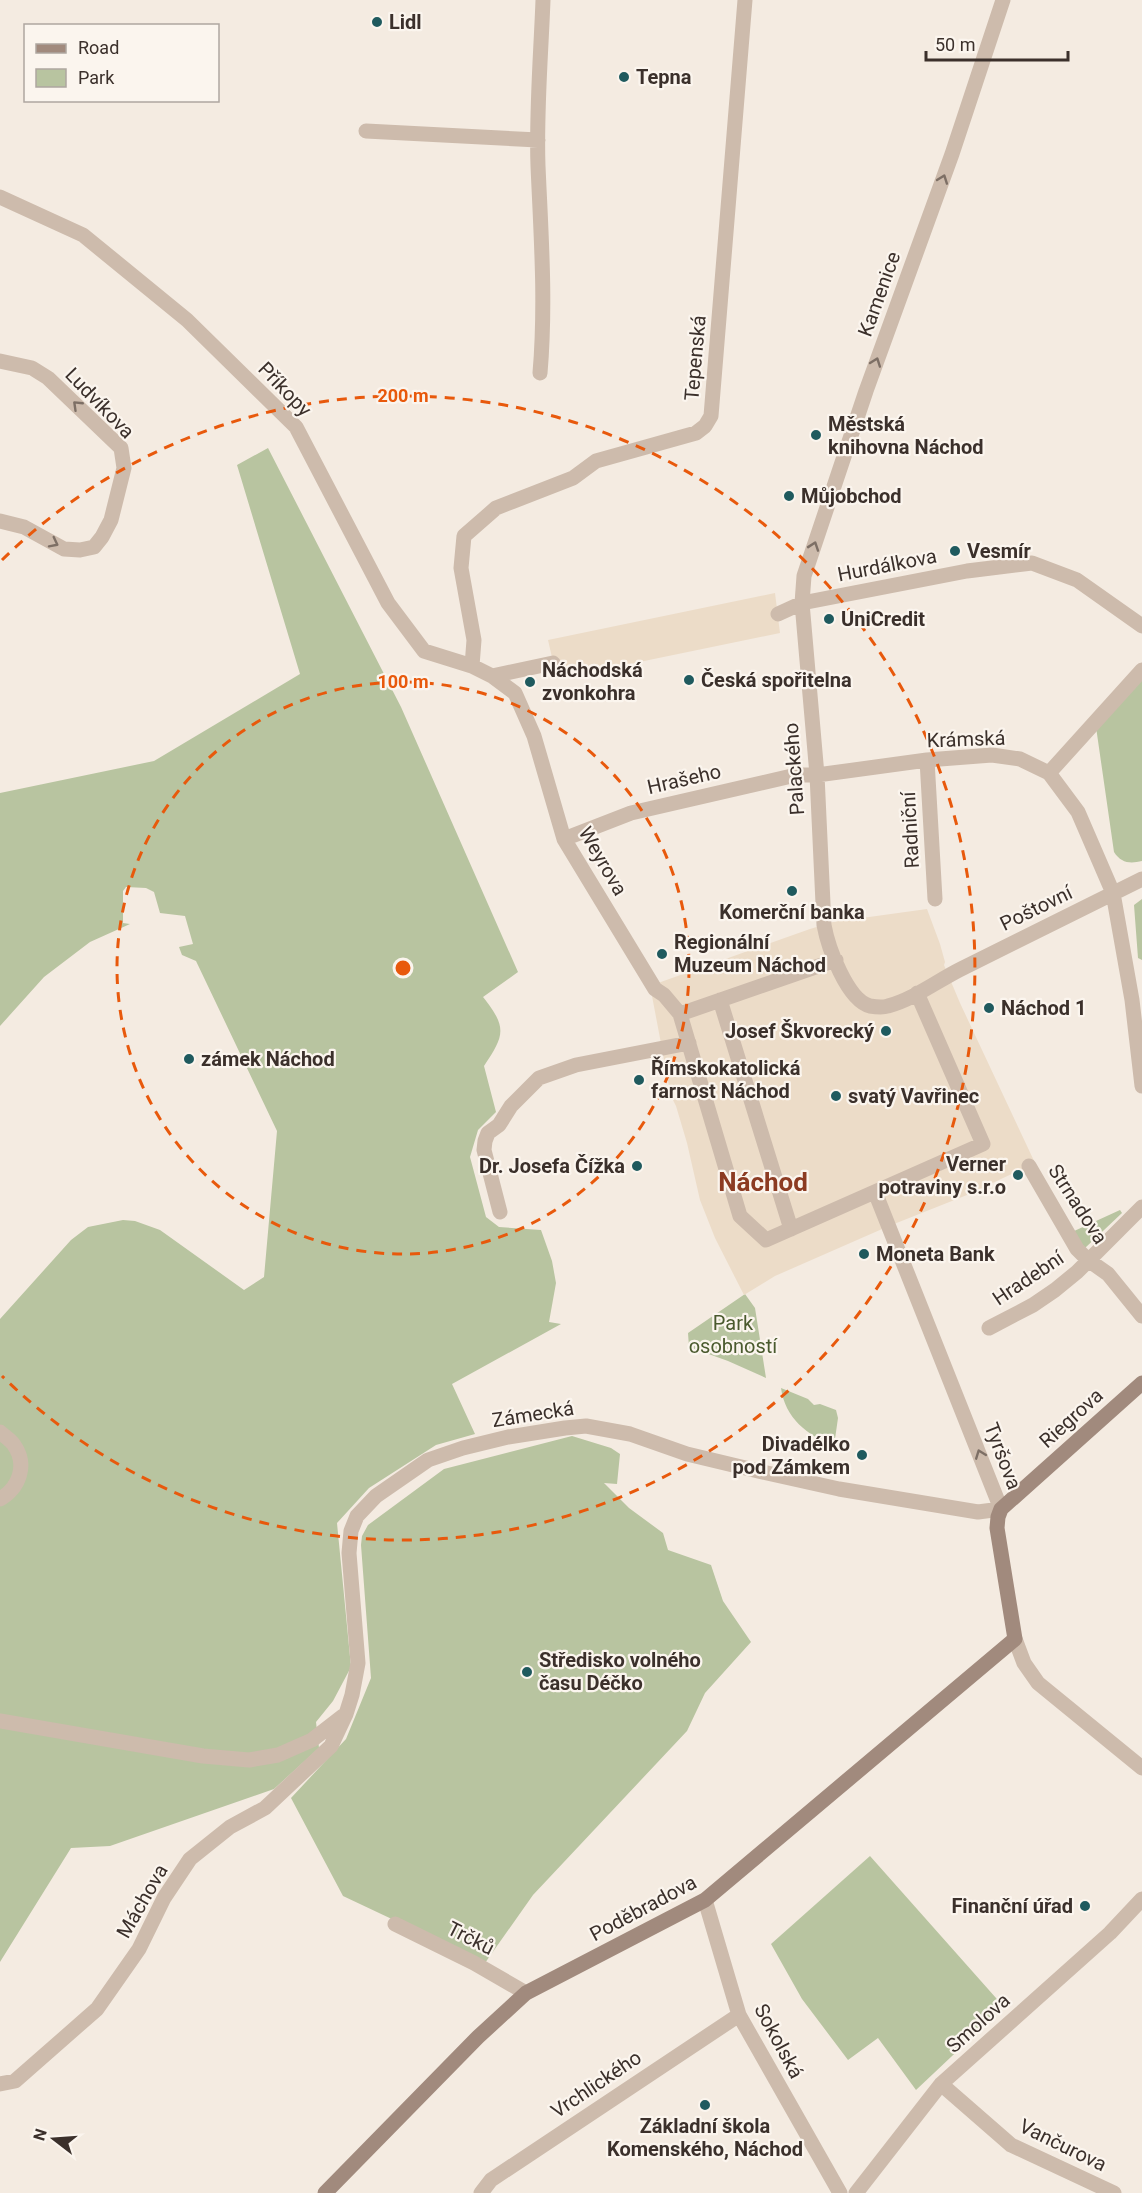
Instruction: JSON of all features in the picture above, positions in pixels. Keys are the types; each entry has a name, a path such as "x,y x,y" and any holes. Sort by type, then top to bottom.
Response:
{"street":[{"path":"540,373 543,334 538,140 543,0"},
{"name":"Tepenská","path":"471,666 474,640 461,568 464,536 496,508 573,478 596,461 696,433 711,417 745,0"},
{"name":"Kamenice","path":"802,603 804,576 866,391 952,154 1003,0"},
{"path":"366,131 538,140"},
{"name":"Příkopy","path":"0,197 83,235 187,320 296,427 388,603 424,651 471,666"},
{"name":"Ludvíkova","path":"0,361 32,368 48,378 121,448 124,468 116,507 102,537 94,547 80,550 64,549 24,527 0,521"},
{"name":"Hurdálkova","path":"778,614 802,603 967,570 1032,563 1077,580 1142,626"},
{"name":"Palackého","path":"802,603 817,775 825,932 850,992 866,1005 887,1006 917,993"},
{"path":"492,676 553,663"},
{"name":"Weyrova","path":"471,666 492,676 515,693 534,736 564,838 655,989 664,995 680,1014"},
{"path":"1049,773 1142,670"},
{"name":"Krámská","path":"817,775 927,760 992,755 1020,759 1049,773 1078,812 1113,893 1132,1000 1142,1086"},
{"name":"Radniční","path":"927,760 935,898"},
{"name":"Hrašeho","path":"564,838 631,813 796,775 817,775"},
{"name":"Poštovní","path":"917,993 1142,879"},
{"path":"836,960 680,1014 741,1216 766,1240 983,1144 917,993"},
{"path":"720,1000 791,1229"},
{"path":"500,1212 484,1150 484,1141 488,1133 499,1125 511,1107 539,1078 576,1065 689,1044"},
{"name":"Strnadova","path":"1029,1166 1077,1249 1108,1274 1142,1316"},
{"name":"Tyršova","path":"875,1192 1001,1509 997,1528 1015,1639 1024,1664 1038,1683 1142,1768"},
{"name":"Hradební","path":"989,1328 1025,1310 1055,1290 1142,1207"},
{"name":"Riegrova","path":"1001,1509 1142,1383"},
{"name":"Zámecká","path":"346,1714 358,1663 349,1552 351,1531 357,1516 376,1496 428,1460 463,1448 508,1437 586,1426 630,1434 687,1454 839,1489 978,1512 1001,1509"},
{"path":"0,1432 15,1446 21,1465 20,1479 7,1495 0,1499"},
{"name":"Poděbradova","path":"325,2193 478,2037 526,1993 705,1900 1015,1639"},
{"path":"0,1721 203,1756 249,1760 278,1755 312,1740 346,1714"},
{"name":"Máchova","path":"0,2084 15,2081 97,2009 140,1949 164,1898 190,1859 230,1827 265,1808 293,1782 331,1746 346,1714"},
{"name":"Smolova","path":"856,2193 941,2084 1110,1933 1142,1899"},
{"name":"Sokolská","path":"705,1900 739,2015 840,2193"},
{"name":"Trčků","path":"395,1924 474,1963 526,1993"},
{"name":"Vrchlického","path":"481,2193 491,2180 739,2015"},
{"name":"Vančurova","path":"941,2084 1011,2145 1114,2193"}],"green space":[{"path":"268,448 401,707 518,972 483,997 496,1016 500,1031 496,1046 484,1066 496,1112 478,1130 470,1157 486,1217 499,1227 541,1230 552,1261 556,1283 549,1322 561,1324 452,1384 475,1434 436,1445 369,1488 337,1523 351,1667 333,1701 316,1722 319,1748 274,1789 110,1846 71,1848 0,1962 0,1319 71,1240 88,1227 123,1220 135,1221 160,1230 244,1290 264,1277 277,1131 196,961 182,955 179,947 193,944 185,916 160,913 154,892 146,888 126,887 123,891 123,923 130,924 90,942 44,977 0,1026 0,793 154,761 300,674 237,465"},
{"path":"1142,676 1142,861 1130,862 1123,860 1114,852 1096,727"},
{"path":"1142,899 1142,960 1138,958 1134,905"},
{"path":"1120,1210 1122,1213 1085,1248 1072,1232"},
{"name":"Park osobností","path":"745,1294 755,1308 766,1378 689,1347 688,1333"},
{"path":"781,1388 808,1399 814,1405 820,1404 836,1410 838,1418 834,1446 806,1431 792,1417 783,1399"},
{"path":"572,1436 611,1448 620,1454 617,1484 604,1483 629,1508 663,1533 668,1550 711,1565 723,1601 751,1642 705,1693 687,1731 533,1895 485,1963 343,1896 291,1798 346,1739 371,1678 361,1545 362,1536 368,1525 444,1469"},
{"path":"870,1856 1004,2007 916,2090 878,2038 848,2060 802,1999 771,1944"}],"shaded area":[{"path":"775,593 780,633 557,679 548,640"},
{"path":"927,909 940,944 944,965 960,1003 1035,1163 967,1195 775,1276 744,1295 715,1238 700,1200 687,1143 671,1096 652,996 658,983 833,922"}],"place":[{"name":"Lidl","path":"377,22"},
{"name":"Tepna","path":"624,77"},
{"name":"Městská knihovna Náchod","path":"816,435"},
{"name":"Můjobchod","path":"789,496"},
{"name":"Vesmír","path":"955,551"},
{"name":"UniCredit","path":"829,619"},
{"name":"Česká spořitelna","path":"689,680"},
{"name":"Náchodská zvonkohra","path":"530,682"},
{"name":"Komerční banka","path":"792,891"},
{"name":"Regionální Muzeum Náchod","path":"662,954"},
{"name":"Náchod 1","path":"989,1008"},
{"name":"Josef Škvorecký","path":"886,1031"},
{"name":"zámek Náchod","path":"189,1059"},
{"name":"Římskokatolická farnost Náchod","path":"639,1080"},
{"name":"svatý Vavřinec","path":"836,1096"},
{"name":"Dr. Josefa Čížka","path":"637,1166"},
{"name":"Verner potraviny s.r.o","path":"1018,1175"},
{"name":"Moneta Bank","path":"864,1254"},
{"name":"Divadélko pod Zámkem","path":"862,1455"},
{"name":"Středisko volného času Déčko","path":"527,1672"},
{"name":"Finanční úřad","path":"1085,1906"},
{"name":"Základní škola Komenského, Náchod","path":"705,2105"}],"district":[{"name":"Náchod","path":"763,1182"}]}
